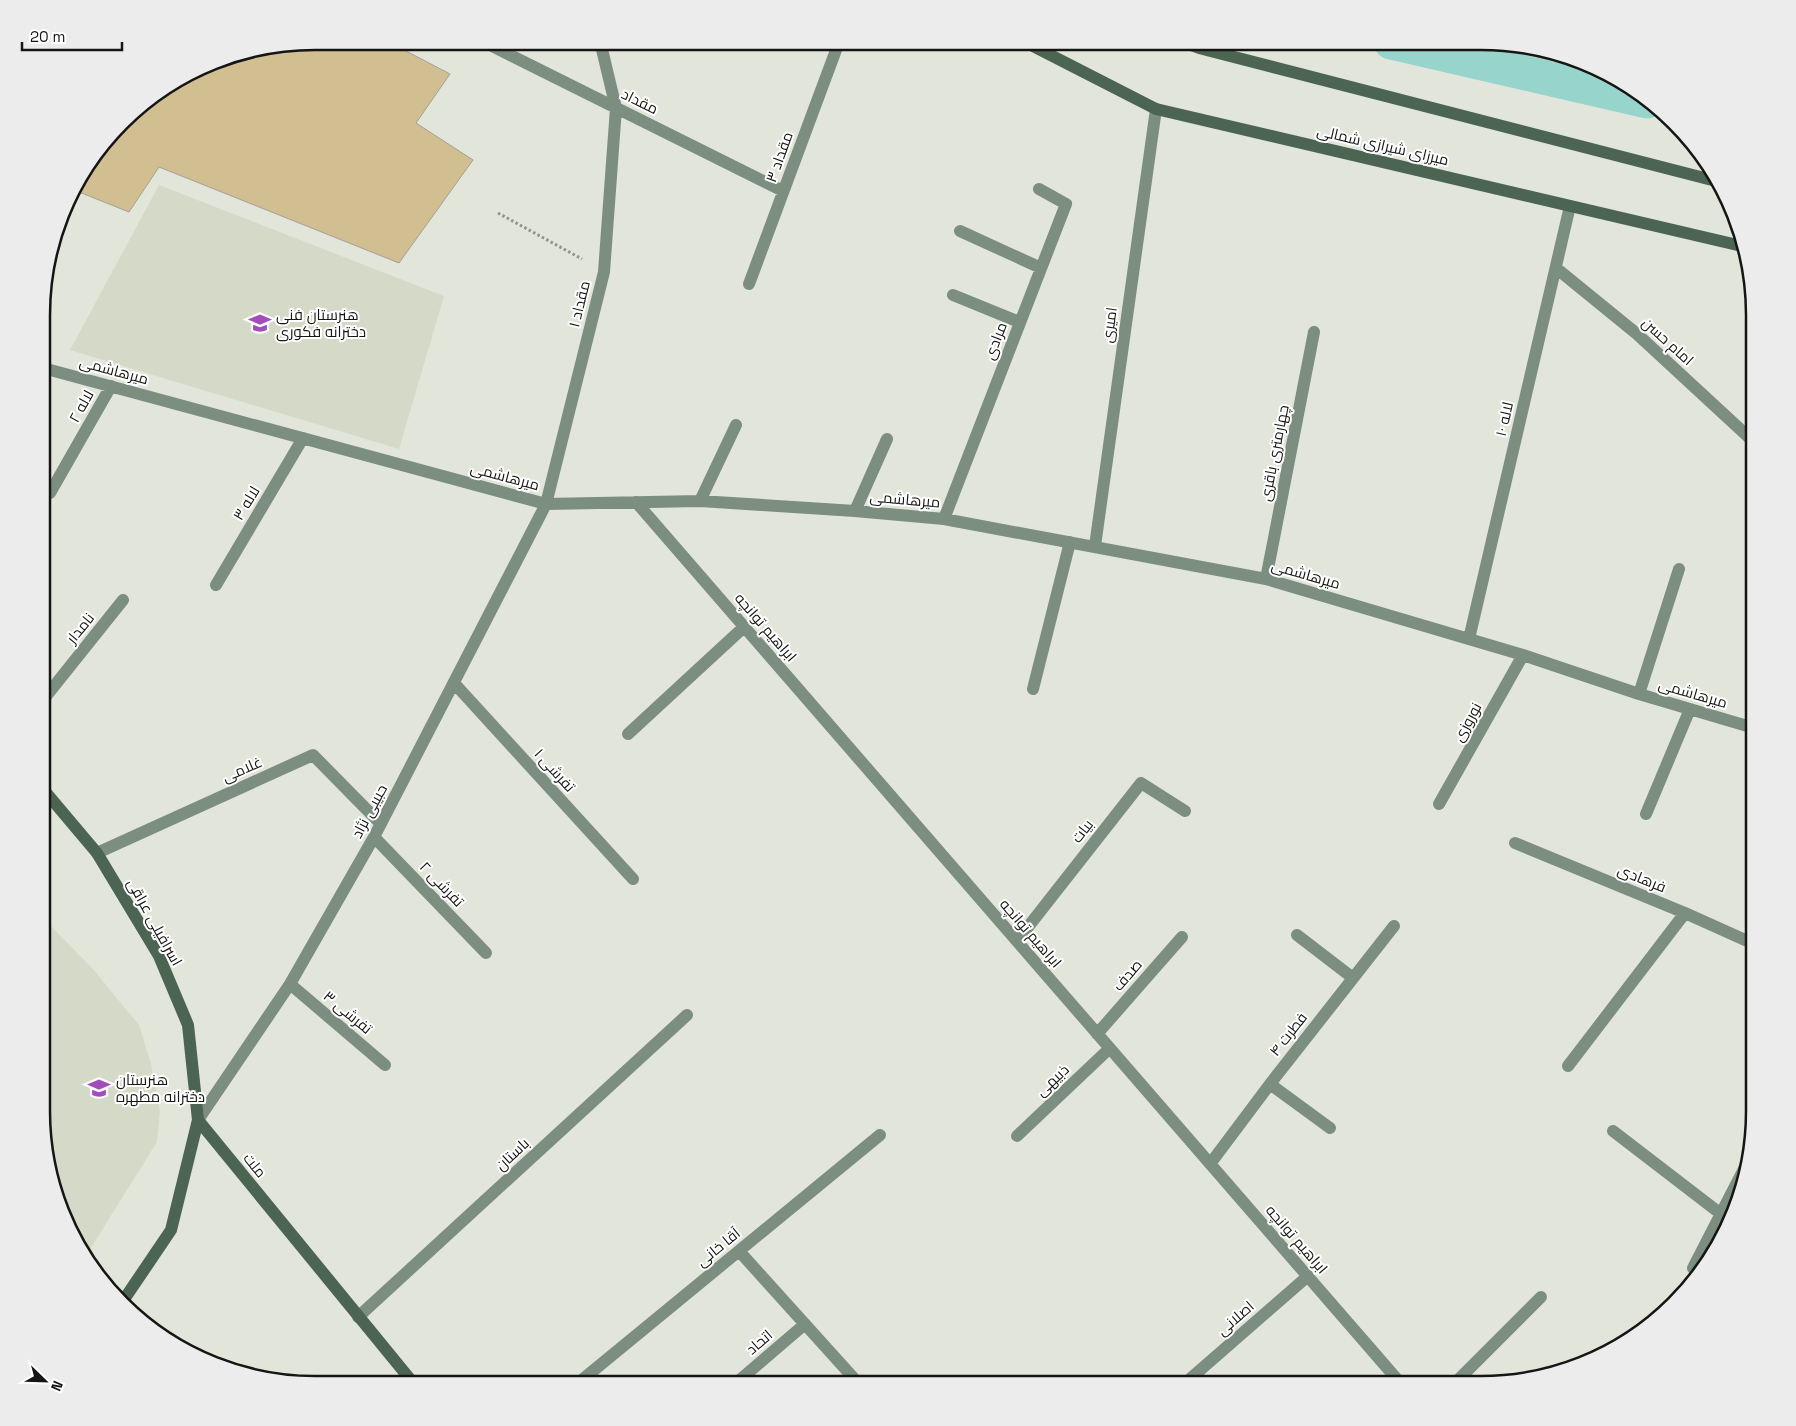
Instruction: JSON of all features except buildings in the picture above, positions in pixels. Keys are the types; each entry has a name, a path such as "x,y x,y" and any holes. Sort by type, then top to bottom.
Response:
{"street":[{"name":"مقداد","path":"500,50 784,191"},
{"name":"مقداد ۱","path":"546,504 604,272 616,108 602,50"},
{"name":"مقداد ۳","path":"749,284 836,50"},
{"name":"میرزای شیرازی شمالی","path":"1041,50 1156,109 1736,245"},
{"path":"1207,50 1707,179"},
{"name":"امیری","path":"1096,546 1156,109"},
{"name":"مرادی","path":"944,519 1066,204 1039,189"},
{"name":"لاله ۱۰","path":"1469,639 1570,206"},
{"path":"960,231 1041,268"},
{"name":"امام حسن","path":"1556,268 1637,334 1746,435"},
{"path":"953,295 1019,322"},
{"name":"چهارمتری باقری","path":"1266,579 1314,332"},
{"name":"میرهاشمی","path":"50,370 546,504 700,500 944,519 1266,579 1523,655 1640,694 1746,726"},
{"name":"لاله ۲","path":"50,493 111,386"},
{"path":"700,500 736,425"},
{"name":"لاله ۳","path":"216,586 303,438"},
{"path":"854,511 887,439"},
{"name":"ابراهیم توانچه","path":"636,502 1394,1376"},
{"name":"حبیبی نژاد","path":"198,1120 290,984 374,837 546,504"},
{"path":"1033,689 1070,542"},
{"path":"1640,694 1679,570"},
{"name":"نامدار","path":"50,691 123,600"},
{"path":"628,734 744,627"},
{"name":"نوروزی","path":"1439,804 1523,655"},
{"name":"تفرشی ۱","path":"454,683 633,879"},
{"path":"1646,814 1690,709"},
{"name":"غلامی","path":"97,853 313,755 381,824"},
{"name":"بیات","path":"1017,941 1141,783 1185,811"},
{"name":"اسرافیلی عراقی","path":"50,797 97,853 159,956 188,1025 198,1120"},
{"name":"تفرشی ۲","path":"374,837 486,953"},
{"name":"فرهادی","path":"1515,843 1685,913 1746,940"},
{"path":"1568,1066 1685,913"},
{"name":"فطرت ۴","path":"1210,1164 1394,926"},
{"path":"1297,935 1353,978"},
{"name":"صدف","path":"1097,1034 1182,937"},
{"name":"تفرشی ۳","path":"290,984 385,1065"},
{"name":"باستان","path":"358,1317 687,1015"},
{"name":"ذبیهی","path":"1016,1136 1110,1048"},
{"path":"1270,1084 1330,1128"},
{"path":"126,1296 171,1230 198,1120"},
{"name":"ملت","path":"198,1120 407,1376"},
{"path":"1613,1131 1721,1214"},
{"name":"آقا خانی","path":"587,1376 880,1135"},
{"path":"1694,1268 1734,1188"},
{"path":"739,1251 852,1376"},
{"name":"اصلانی","path":"1193,1376 1308,1276"},
{"path":"1462,1376 1541,1297"},
{"name":"اتحاد","path":"743,1376 805,1324"}],"path":[{"path":"498,212 604,272"}],"shaded area":[{"name":"هنرستان فنی دخترانه فکوری","path":"159,185 444,296 399,449 70,350"},
{"name":"هنرستان دخترانه مطهره","path":"50,925 92,968 139,1025 151,1064 160,1111 157,1142 90,1249 77,1228 64,1196 52,1145 50,1111"}],"waterway":[{"path":"1426,50 1631,97"}],"place":[{"name":"هنرستان فنی دخترانه فکوری","path":"260,323"},
{"name":"هنرستان دخترانه مطهره","path":"99,1088"}]}
